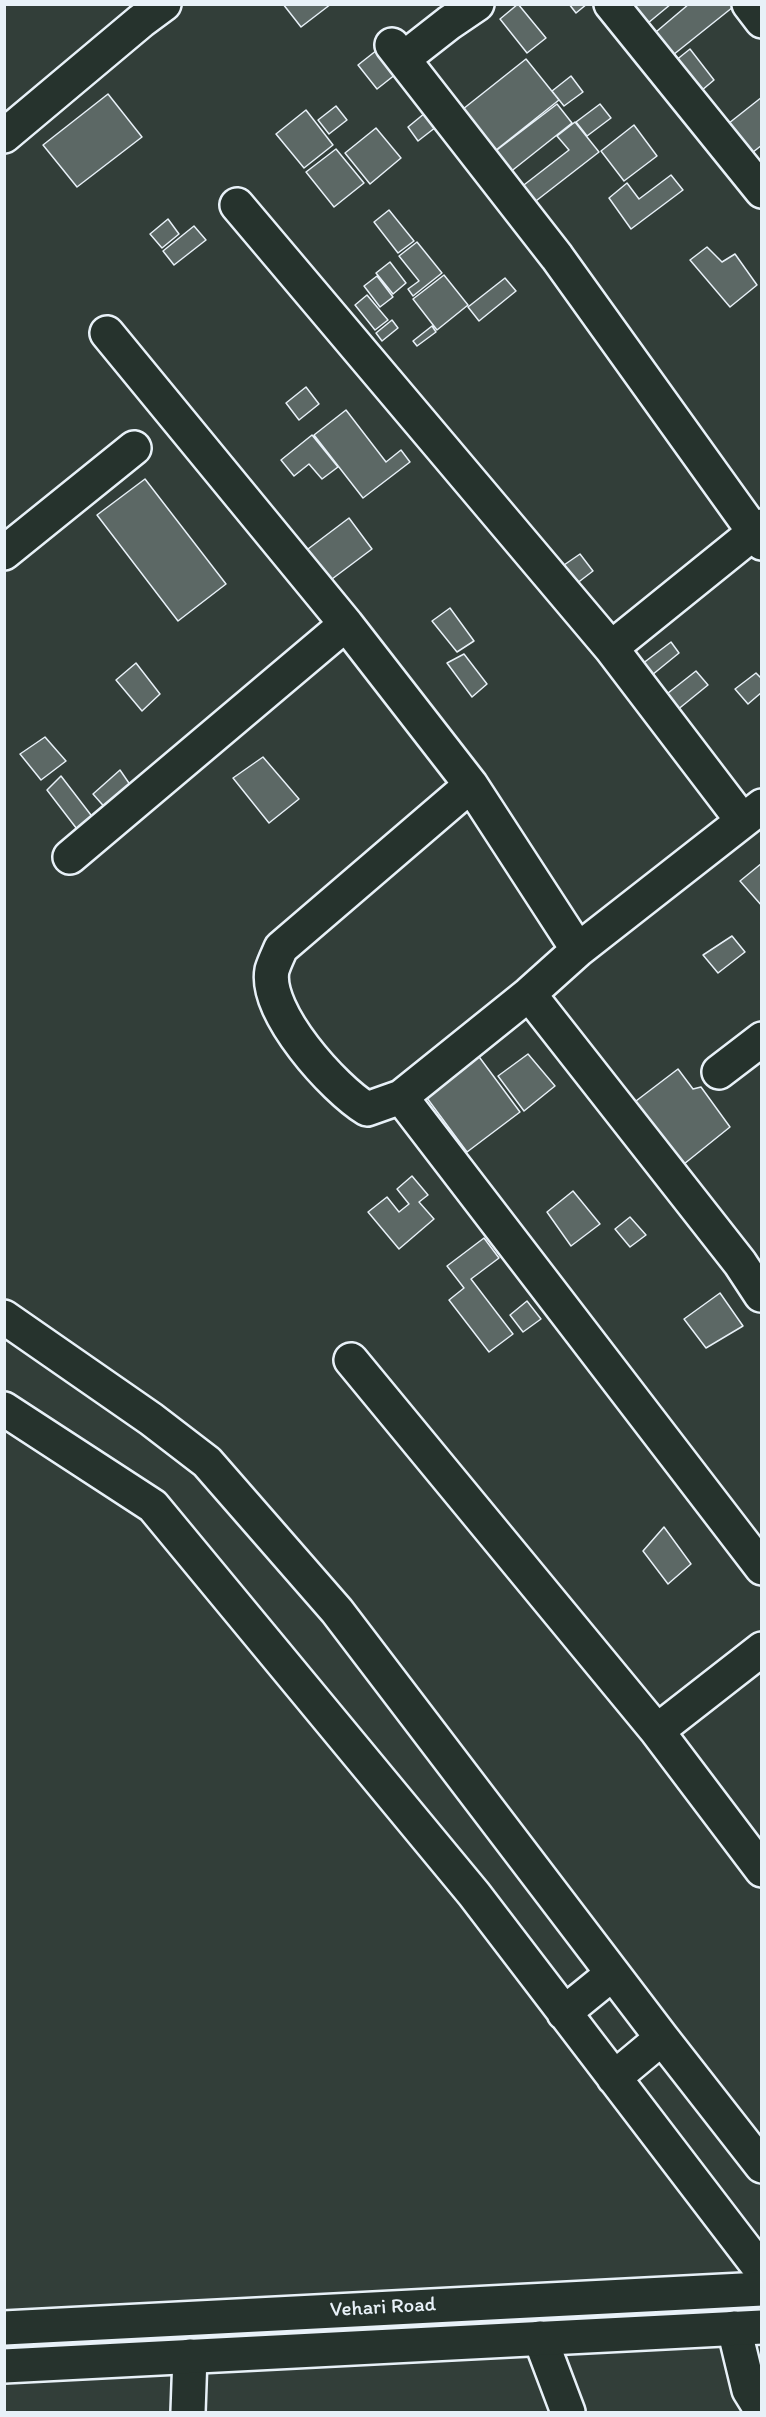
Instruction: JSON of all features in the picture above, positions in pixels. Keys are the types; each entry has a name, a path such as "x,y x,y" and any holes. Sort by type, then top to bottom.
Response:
{"street":[{"path":"477,4 441,14 398,52 556,257 759,533 611,648"},
{"path":"611,4 762,191"},
{"path":"748,4 762,21"},
{"path":"4,136 144,10"},
{"path":"237,205 752,813 578,950 529,994 401,1097 367,1109 350,1099 304,1047 285,1021 275,996 272,971 281,948 471,785"},
{"path":"107,333 346,624 471,785 578,950"},
{"path":"4,554 134,448"},
{"path":"70,856 346,624"},
{"path":"529,994 751,1255 761,1295"},
{"path":"719,1072 762,1040"},
{"path":"401,1097 762,1568"},
{"path":"4,1317 151,1419 207,1462 337,1611 612,1974 762,2166"},
{"path":"351,1360 657,1731 762,1870"},
{"path":"4,1409 153,1506 474,1894 762,2271"},
{"path":"657,1731 762,1649"},
{"path":"564,2013 612,1974"},
{"path":"614,2078 662,2038"},
{"name":"Vehari Road","path":"4,2328 762,2289"},
{"path":"748,2328 758,2396"},
{"name":"Vehari Road","path":"4,2366 748,2328"},
{"path":"540,2338 568,2412"},
{"path":"188,2412 190,2356"}],"building":[{"path":"283,4 331,4 301,27"},
{"path":"518,4 546,38 527,53 500,19"},
{"path":"569,4 587,4 576,13"},
{"path":"624,4 671,4 642,28"},
{"path":"689,4 731,4 733,7 668,59 650,37"},
{"path":"690,49 714,80 695,96 670,65"},
{"path":"377,50 396,74 377,89 358,65"},
{"path":"526,59 559,100 491,154 458,113"},
{"path":"571,76 583,92 564,106 552,91"},
{"path":"108,94 142,137 77,187 43,145"},
{"path":"762,97 762,145 748,156 724,127"},
{"path":"557,104 572,123 509,173 493,153"},
{"path":"600,104 611,118 587,136 576,122"},
{"path":"336,106 347,120 329,134 318,120"},
{"path":"306,110 333,145 304,168 276,134"},
{"path":"425,113 436,127 418,141 408,127"},
{"path":"575,122 599,152 532,204 520,188 569,150 557,136"},
{"path":"634,125 657,156 624,181 601,151"},
{"path":"376,128 401,158 370,184 345,153"},
{"path":"336,149 364,183 334,207 306,172"},
{"path":"671,175 683,190 631,229 609,198 627,183 639,199"},
{"path":"389,210 414,241 398,253 374,222"},
{"path":"168,219 179,234 162,248 150,234"},
{"path":"194,226 206,240 174,265 163,251"},
{"path":"417,242 442,273 413,296 408,289 419,281 399,256"},
{"path":"707,247 722,262 735,254 757,285 730,307 690,260"},
{"path":"390,262 406,283 393,294 376,273"},
{"path":"444,275 468,305 437,330 413,299"},
{"path":"377,276 393,297 380,307 364,286"},
{"path":"505,278 516,291 479,321 468,307"},
{"path":"367,295 388,320 375,330 355,305"},
{"path":"392,320 398,328 382,341 376,333"},
{"path":"432,326 436,332 417,346 413,341"},
{"path":"306,387 319,404 299,420 286,403"},
{"path":"346,410 386,462 401,450 410,462 363,498 314,435"},
{"path":"312,435 338,467 322,479 309,464 294,476 281,460"},
{"path":"145,479 226,584 178,621 97,515"},
{"path":"349,518 372,549 328,582 304,552"},
{"path":"580,554 593,571 576,584 564,565"},
{"path":"450,608 474,641 457,652 432,621"},
{"path":"671,642 679,653 652,675 642,664"},
{"path":"464,654 487,684 472,697 447,663"},
{"path":"136,663 160,694 142,711 116,680"},
{"path":"696,671 708,685 676,711 663,697"},
{"path":"756,673 762,679 762,692 748,704 735,689"},
{"path":"45,737 66,761 41,780 20,754"},
{"path":"263,757 299,799 269,823 233,778"},
{"path":"120,770 133,789 108,811 93,794"},
{"path":"61,776 94,819 80,833 47,790"},
{"path":"762,863 762,906 740,881"},
{"path":"732,936 745,952 718,973 703,955"},
{"path":"477,1054 520,1112 467,1152 424,1094"},
{"path":"528,1054 555,1086 524,1111 498,1076"},
{"path":"678,1069 693,1089 701,1087 730,1127 684,1164 632,1104"},
{"path":"412,1176 428,1195 419,1202 434,1219 399,1249 368,1212 387,1197 399,1212 409,1204 397,1189"},
{"path":"573,1191 600,1224 571,1246 547,1212"},
{"path":"630,1217 646,1235 630,1247 615,1229"},
{"path":"484,1238 499,1258 471,1279 513,1334 489,1352 449,1300 464,1288 447,1266"},
{"path":"720,1293 743,1326 706,1348 684,1319"},
{"path":"527,1301 541,1319 523,1332 510,1315"},
{"path":"664,1527 691,1564 668,1584 643,1551"}]}
